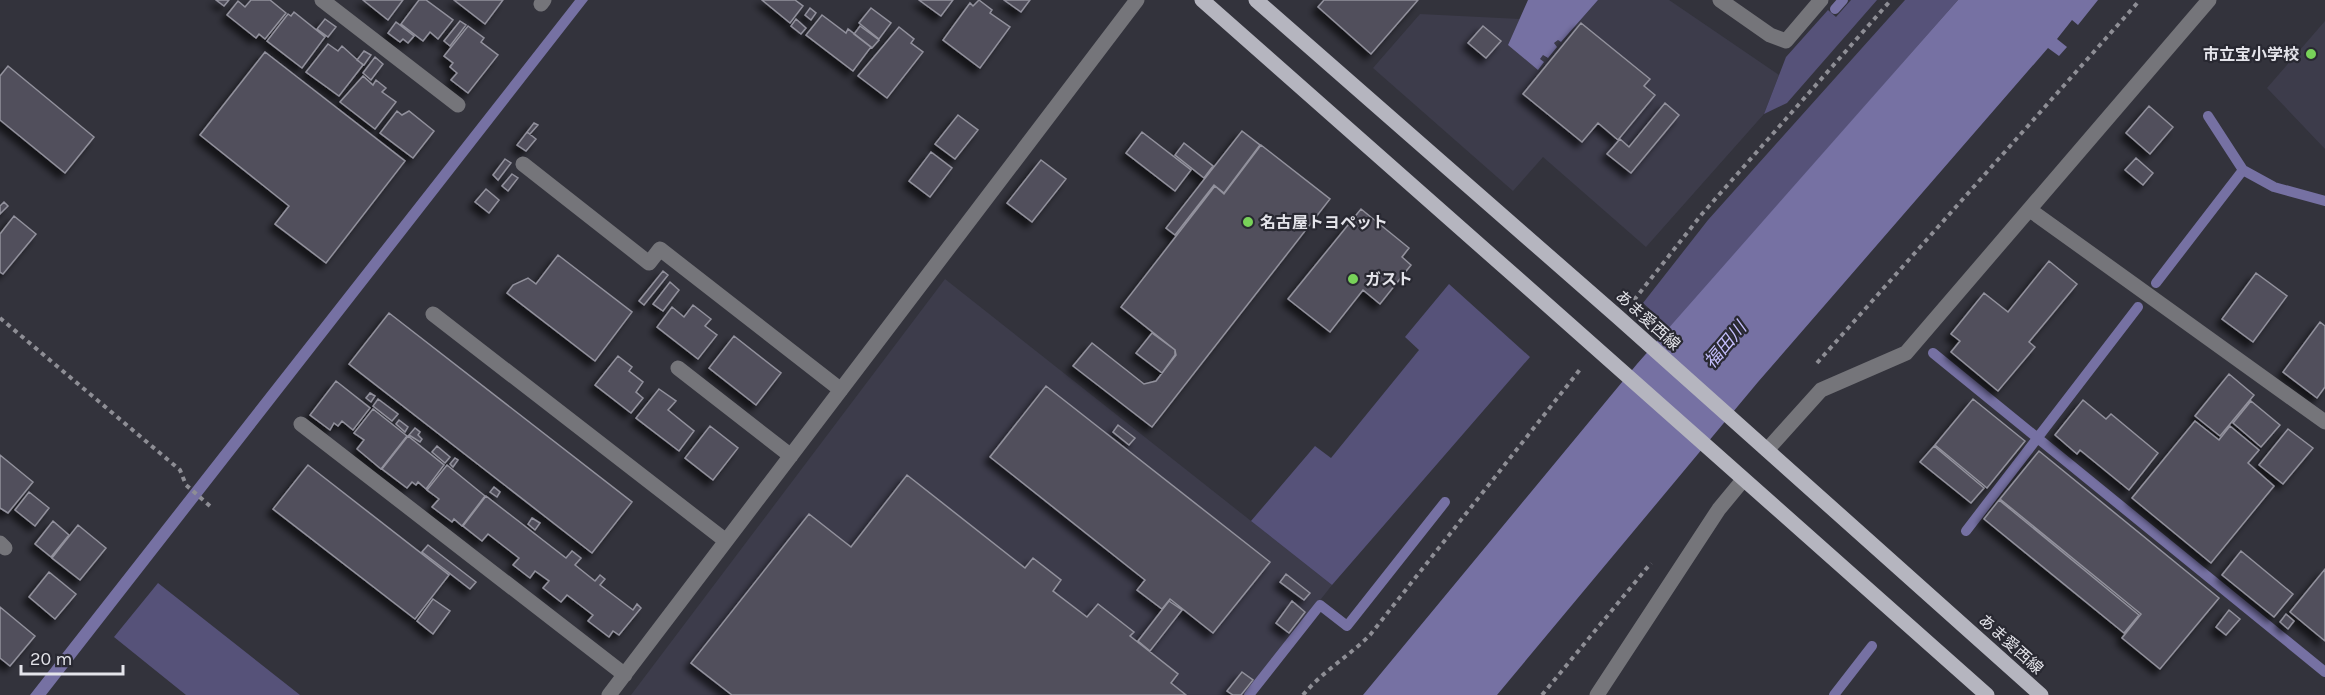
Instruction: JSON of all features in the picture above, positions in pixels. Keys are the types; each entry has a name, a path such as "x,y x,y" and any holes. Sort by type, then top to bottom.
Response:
{"main road":[{"path":"1202,0 1987,695"},
{"name":"あま愛西線","path":"1256,0 1622,321 2041,695"}],"street":[{"path":"322,0 458,105"},
{"path":"609,695 1137,0"},
{"path":"1720,0 1770,35 1786,41 1821,0"},
{"path":"1763,447 1821,390 1906,352 2031,210 2209,0"},
{"path":"523,164 649,262 660,249 841,390"},
{"path":"2031,210 2325,422"},
{"path":"433,314 726,541"},
{"path":"678,368 791,456"},
{"path":"301,424 624,675"},
{"path":"1597,695 1739,477"}],"path":[{"path":"1622,321 1702,214 1891,0"},
{"path":"1810,371 2139,0"},
{"path":"0,318 180,470 186,485 210,506"},
{"path":"1303,695 1314,681 1347,658 1370,635 1600,350"},
{"path":"1542,695 1652,562"}],"shaded area":[{"path":"1598,0 1669,0 1779,75 1764,114 1646,247 1543,157 1513,191 1373,68 1420,14 1520,19 1508,45 1540,59 1543,55 1547,58 1554,44 1558,40 1561,42"},
{"path":"1851,0 1877,0 1787,103 1764,114 1786,57 1828,10 1836,17"},
{"path":"1905,0 1958,0 1670,328 1643,303 1708,220"},
{"name":"市立宝小学校","path":"2325,21 2325,149 2267,88"},
{"path":"945,279 1332,585 1246,695 631,695"},
{"path":"1449,284 1530,357 1332,585 1251,521 1315,446 1331,458 1419,350 1405,337"},
{"path":"158,583 300,695 186,695 114,637"}],"water":[{"path":"575,0 588,0 46,695 30,695"},
{"path":"1528,0 1598,0 1561,42 1558,40 1554,43 1557,47 1548,58 1543,55 1540,59 1544,62 1538,70 1508,45"},
{"name":"福田川","path":"1958,0 2098,0 2078,25 2072,20 2057,39 2067,47 2059,56 2048,48 1758,382 1497,695 1363,695 1637,364"}],"building":[{"path":"216,0 229,0 224,6"},
{"path":"251,0 270,0 286,13 265,39 259,34 256,38 227,15 238,1 245,7"},
{"path":"363,0 403,0 388,20"},
{"path":"419,0 426,0 453,20 438,39 430,32 423,41 401,24"},
{"path":"454,0 503,0 485,24"},
{"path":"762,0 795,0 803,6 790,23"},
{"path":"919,0 953,0 941,16"},
{"path":"979,0 992,10 990,13 1010,27 980,68 943,40 970,3 973,6"},
{"path":"1004,0 1030,0 1021,12"},
{"path":"1324,0 1418,0 1371,54 1318,7"},
{"path":"810,8 816,13 811,20 805,15"},
{"path":"871,8 891,23 879,39 859,23"},
{"path":"294,12 325,37 302,68 267,41 288,14 291,16"},
{"path":"822,15 846,33 848,29 871,47 853,71 806,35"},
{"path":"325,19 336,27 328,37 317,29"},
{"path":"796,19 806,28 801,34 791,26"},
{"path":"460,21 466,25 450,46 444,41"},
{"path":"396,22 414,36 408,43 403,39 400,42 388,33"},
{"path":"1581,23 1650,79 1644,86 1655,95 1618,140 1598,123 1582,142 1523,94"},
{"path":"468,26 484,38 481,42 498,55 468,93 451,80 457,73 450,67 453,63 444,56"},
{"path":"860,26 879,40 872,48 854,34"},
{"path":"1483,26 1501,41 1486,58 1468,43"},
{"path":"899,27 914,39 911,43 923,52 887,98 858,76"},
{"path":"328,44 338,51 342,46 363,65 339,96 306,72"},
{"path":"364,51 371,55 364,65 357,60"},
{"path":"265,52 405,161 326,263 275,224 289,206 200,135"},
{"path":"375,57 383,64 371,80 363,73"},
{"path":"8,66 94,137 65,173 0,120 0,76"},
{"path":"363,76 373,85 376,80 386,88 382,92 396,102 375,129 340,102"},
{"path":"1665,103 1679,115 1631,173 1607,154 1620,139 1629,147"},
{"path":"2149,106 2173,127 2150,154 2126,133"},
{"path":"397,111 402,115 409,111 434,131 413,158 380,133"},
{"path":"958,115 978,130 955,159 935,144"},
{"path":"534,123 538,125 530,134 527,132"},
{"path":"1242,131 1260,145 1224,193 1214,185 1175,235 1166,228"},
{"path":"527,132 536,139 526,151 517,145"},
{"path":"1142,132 1191,170 1175,191 1126,153"},
{"path":"1184,143 1213,166 1204,178 1175,155"},
{"path":"1261,145 1330,199 1152,427 1073,366 1092,343 1144,384 1156,381 1176,355 1175,350 1121,307 1215,186 1224,194"},
{"path":"931,152 952,168 930,197 909,181"},
{"path":"2136,158 2153,173 2143,185 2125,170"},
{"path":"505,159 511,163 498,180 493,175"},
{"path":"1041,160 1066,179 1032,222 1007,203"},
{"path":"512,174 518,178 508,191 502,186"},
{"path":"486,189 499,200 489,213 475,202"},
{"path":"4,202 8,206 0,214 0,206"},
{"path":"1361,209 1409,248 1402,257 1411,265 1380,304 1363,290 1330,332 1288,299"},
{"path":"14,216 36,234 3,274 0,272 0,234"},
{"path":"558,255 632,312 595,361 507,293 513,285 528,278 536,284"},
{"path":"2049,261 2077,284 2029,342 2035,347 1998,391 1951,352 1960,341 1951,334 1984,293 2008,312"},
{"path":"663,271 668,275 644,305 639,301"},
{"path":"2256,273 2287,296 2253,342 2222,319"},
{"path":"670,282 679,290 663,311 653,304"},
{"path":"693,305 711,319 705,326 717,335 698,359 657,327 672,307 684,317"},
{"path":"389,313 632,502 592,553 349,364"},
{"path":"2320,322 2325,326 2325,387 2317,398 2283,372"},
{"path":"1152,333 1175,350 1175,355 1162,373 1136,353"},
{"path":"734,336 781,373 756,405 709,368"},
{"path":"618,356 632,367 629,371 643,382 636,392 643,398 631,413 595,385"},
{"path":"2229,374 2254,395 2220,436 2195,416"},
{"path":"336,381 370,408 353,430 342,421 338,426 334,423 330,430 310,415"},
{"path":"1046,386 1270,562 1213,633 1170,599 1162,609 1137,590 1145,580 990,457"},
{"path":"659,389 676,401 668,410 694,431 679,451 636,418"},
{"path":"370,393 375,396 371,402 366,398"},
{"path":"378,399 398,414 392,421 373,406"},
{"path":"1973,399 2025,441 1987,488 1935,445"},
{"path":"2083,400 2106,419 2111,414 2158,453 2129,490 2080,450 2077,454 2055,435"},
{"path":"2251,401 2280,425 2261,447 2233,423"},
{"path":"373,409 407,436 381,469 357,449 364,440 354,433"},
{"path":"399,420 408,427 405,432 396,424"},
{"path":"2195,421 2219,440 2230,426 2259,450 2248,463 2274,486 2211,563 2132,498"},
{"path":"1118,425 1135,438 1129,445 1113,432"},
{"path":"710,426 738,448 713,480 685,458"},
{"path":"415,428 420,432 418,435 422,439 420,442 409,435"},
{"path":"2288,429 2313,448 2283,484 2259,465"},
{"path":"408,436 444,465 426,489 418,482 416,485 412,482 407,488 382,469"},
{"path":"437,446 450,457 445,463 432,452"},
{"path":"1934,446 1984,488 1971,503 1920,462"},
{"path":"2039,451 2219,598 2160,669 2122,638 2141,614 2000,499"},
{"path":"0,455 33,482 8,513 0,508"},
{"path":"455,458 458,460 453,467 450,464"},
{"path":"308,465 449,575 415,619 273,509"},
{"path":"447,465 485,496 462,526 454,519 452,522 432,507 439,499 427,490"},
{"path":"907,475 1025,568 1033,558 1061,580 1053,591 1087,617 1098,604 1134,632 1130,636 1178,674 1171,683 1186,695 732,695 691,663 809,514 851,547"},
{"path":"494,487 500,492 497,497 490,492"},
{"path":"29,492 49,508 35,526 15,510"},
{"path":"486,496 566,558 572,551 581,558 575,565 595,581 600,575 605,579 600,585 633,610 637,604 641,608 619,635 613,631 609,637 588,621 593,615 567,595 561,602 543,588 549,581 535,571 530,578 513,565 519,558 488,534 482,541 463,526"},
{"path":"1999,500 2139,615 2124,633 1984,519"},
{"path":"532,518 540,523 535,530 528,524"},
{"path":"53,521 69,535 51,557 35,544"},
{"path":"78,525 106,548 80,580 52,558"},
{"path":"428,545 476,582 470,589 422,552"},
{"path":"2241,551 2293,594 2274,617 2222,575"},
{"path":"2325,569 2325,641 2290,612"},
{"path":"49,572 76,594 55,619 29,597"},
{"path":"1286,574 1310,593 1304,600 1280,582"},
{"path":"433,599 450,611 433,634 417,621"},
{"path":"1169,601 1182,610 1150,651 1138,641"},
{"path":"1292,601 1305,612 1289,633 1276,623"},
{"path":"0,607 35,636 10,666 0,658"},
{"path":"2229,610 2240,619 2226,635 2216,627"},
{"path":"2286,614 2294,621 2288,629 2280,622"},
{"path":"1242,672 1253,680 1241,695 1233,695 1227,691"}],"waterway":[{"path":"1835,9 1843,0"},
{"path":"2208,116 2243,170 2274,187 2325,201"},
{"path":"2156,283 2243,170"},
{"path":"1966,531 2138,307"},
{"path":"1933,353 2325,672"},
{"path":"1249,695 1320,605 1347,626 1445,502"},
{"path":"1834,695 1872,646"}],"place":[{"name":"市立宝小学校","path":"2311,54"},
{"name":"名古屋トヨペット","path":"1248,222"},
{"name":"ガスト","path":"1353,279"}]}
